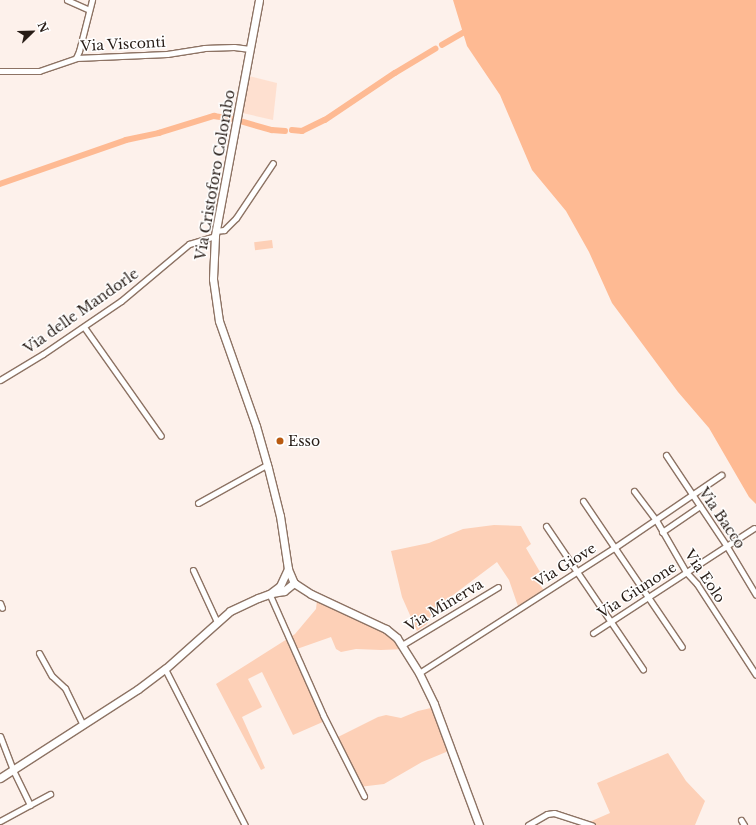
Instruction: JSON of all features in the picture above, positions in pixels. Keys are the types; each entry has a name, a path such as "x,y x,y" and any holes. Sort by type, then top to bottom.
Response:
{"main road":[{"name":"Via Cristoforo Colombo","path":"259,0 215,234 212,272 219,321 256,424 268,464 280,516 288,569 294,583"},
{"path":"282,589 288,569"},
{"path":"0,778 138,689 165,669 217,622 244,603 294,583 311,594 386,629 397,638 419,673 435,707 479,825"},
{"path":"282,589 311,594"}],"street":[{"path":"67,0 89,10"},
{"path":"76,58 80,51 92,0"},
{"name":"Via Visconti","path":"0,71 39,71 76,58 167,54 204,48 234,47 250,49"},
{"name":"Via delle Mandorle","path":"0,380 84,327 125,298 189,244 224,230 236,218 273,163"},
{"path":"84,327 161,436"},
{"name":"Via Bacco","path":"666,455 726,545 756,595"},
{"path":"198,503 268,464"},
{"name":"Via Giove","path":"419,673 614,548 721,475"},
{"name":"Via Eolo","path":"634,491 656,520 686,572 697,584 756,675"},
{"path":"583,501 682,646"},
{"path":"662,532 700,506"},
{"path":"546,526 643,669"},
{"name":"Via Giunone","path":"593,633 754,528"},
{"path":"193,570 217,622"},
{"name":"Via Minerva","path":"402,645 498,587"},
{"path":"271,593 322,715 364,796"},
{"path":"39,653 52,676 65,688 83,725"},
{"path":"165,669 245,825"},
{"path":"0,736 13,770 30,805"},
{"path":"0,821 50,794"},
{"path":"528,825 547,814 554,813 592,825"}],"shaded area":[{"path":"453,0 756,0 756,504 749,497 709,428 678,392 612,303 589,252 566,211 532,170 500,95 467,46"},
{"path":"245,75 277,83 273,120 238,112"},
{"path":"272,240 273,248 255,250 254,242"},
{"path":"494,525 521,526 531,544 526,548 540,572 534,576 545,592 519,609 509,580 497,562 433,610 427,624 417,631 402,597 391,551 429,543 463,529"},
{"path":"317,600 386,629 405,649 356,649 341,652 336,649 331,637 294,650 325,721 293,735 262,672 248,679 262,707 242,717 265,768 261,770 216,684 295,634 316,609"},
{"path":"435,707 451,750 422,762 384,784 359,787 334,739 378,717 386,715 401,718 418,711"},
{"path":"668,753 686,781 705,801 695,825 592,825 587,823 610,813 597,783"}],"waterway":[{"path":"442,45 463,33"},
{"path":"292,130 302,131 325,120 395,73 435,49"},
{"path":"0,184 126,140 159,133 214,116 233,119"},
{"path":"240,121 272,130 285,131"}],"place":[{"name":"Esso","path":"280,441"}]}
